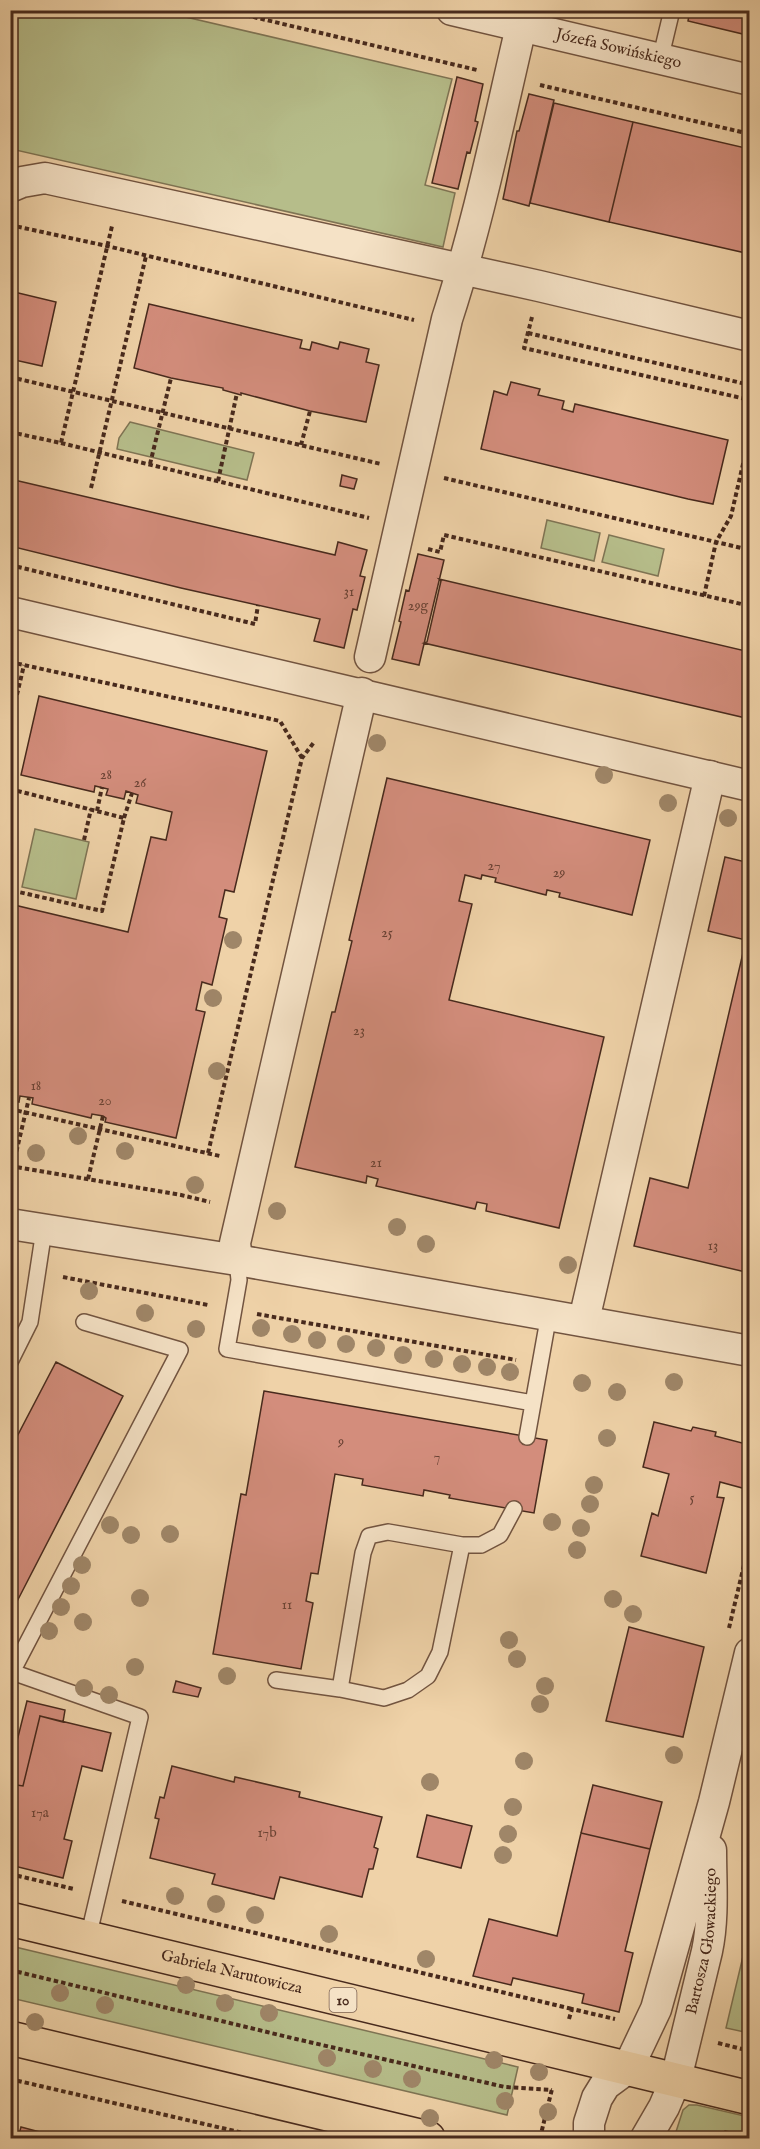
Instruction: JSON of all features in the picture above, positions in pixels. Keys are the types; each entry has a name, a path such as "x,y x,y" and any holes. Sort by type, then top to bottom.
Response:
{"main road":[{"name":"Gabriela Narutowicza","path":"10,1919 750,2098"},
{"path":"10,2038 428,2139"}],"street":[{"name":"Józefa Sowińskiego","path":"452,10 750,80"},
{"path":"370,657 447,319 479,210 520,27"},
{"path":"10,187 22,182 45,178 120,193 539,286 750,336"},
{"path":"12,620 352,691 750,786"},
{"path":"237,1260 235,1243 352,691"},
{"path":"584,1320 711,776"},
{"path":"10,1224 237,1260 750,1351"},
{"name":"Bartosza Głowackiego","path":"628,2068 656,2009 714,1802 750,1653"},
{"name":"Bartosza Głowackiego","path":"676,2079 710,1935 711,1838 714,1802"},
{"path":"589,2139 589,2123 597,2098 605,2085 628,2068"},
{"path":"646,2139 676,2079"}],"lane":[{"path":"660,60 672,10"},
{"path":"10,1362 30,1322 44,1230"},
{"path":"237,1260 239,1280 227,1349 533,1403"},
{"path":"527,1437 549,1314"},
{"path":"84,1322 180,1350 12,1672 140,1717 88,1938"},
{"path":"339,1689 363,1553 369,1536 388,1532 462,1545 481,1545 500,1535 514,1509"},
{"path":"276,1680 384,1698 408,1690 428,1676 440,1652 462,1545"}],"path":[{"path":"61,443 120,193"},
{"path":"10,225 428,323 447,319"},
{"path":"91,488 146,256"},
{"path":"539,286 524,348 750,400"},
{"path":"528,333 750,385"},
{"path":"10,377 750,550"},
{"path":"150,464 171,378"},
{"path":"218,481 237,393"},
{"path":"301,445 310,411"},
{"path":"10,432 371,518"},
{"path":"704,596 716,542 731,516 750,434"},
{"path":"422,548 440,552 444,535 750,606"},
{"path":"10,566 255,624 258,605"},
{"path":"10,662 280,721 302,758"},
{"path":"10,724 24,665"},
{"path":"208,1154 302,758 335,717 352,691"},
{"path":"97,811 102,788"},
{"path":"10,789 124,818"},
{"path":"10,890 102,911 132,793"},
{"path":"84,840 91,809"},
{"path":"29,1098 12,1166 181,1195 242,1210"},
{"path":"10,1109 253,1163"},
{"path":"88,1179 103,1116"},
{"path":"38,1272 540,1365"},
{"path":"10,1874 623,2021"},
{"path":"10,1970 493,2084 552,2090"},
{"path":"569,2019 572,2009"},
{"path":"10,2079 265,2139"},
{"path":"540,2139 554,2081"}],"green space":[{"path":"11,10 160,11 452,79 425,185 455,193 443,247 11,149 15,115 10,113"},
{"path":"130,422 254,453 247,480 117,449 119,438"},
{"path":"547,520 600,533 594,561 541,548"},
{"path":"609,535 664,549 658,576 602,562"},
{"path":"35,829 89,842 76,899 22,887"},
{"path":"749,1931 750,2033 726,2028"},
{"path":"11,1946 518,2067 507,2115 11,1998"},
{"path":"689,2105 749,2117 749,2138 674,2138 683,2110"}],"building":[{"path":"690,10 750,10 747,35 688,21"},
{"path":"457,77 483,84 475,121 478,122 470,153 467,152 458,189 432,183"},
{"path":"529,94 554,100 529,206 503,199 517,131 519,131"},
{"path":"554,103 633,122 609,222 530,203"},
{"path":"633,122 750,149 750,254 609,222"},
{"path":"10,291 56,302 42,366 10,359"},
{"path":"149,304 302,340 300,348 310,350 312,342 338,349 340,342 369,349 366,362 379,365 366,422 310,411 241,393 241,395 223,390 223,388 134,368"},
{"path":"511,382 540,389 538,395 564,401 562,409 573,412 575,404 728,440 713,504 481,449 494,391 507,395"},
{"path":"342,475 357,479 354,489 340,486"},
{"path":"10,479 335,555 338,542 367,550 360,576 365,577 357,610 353,609 344,648 314,641 320,619 10,546"},
{"path":"418,554 444,560 419,665 392,659 406,590 409,591"},
{"path":"439,579 750,652 750,719 424,643 427,642 441,581"},
{"path":"39,696 267,751 234,892 225,890 219,917 227,919 212,985 202,982 196,1010 205,1012 176,1138 105,1122 106,1118 103,1116 92,1114 91,1118 32,1104 33,1098 20,1096 19,1102 10,1100 10,904 128,932 151,837 166,840 172,812 136,803 138,795 126,791 124,799 106,795 108,789 95,786 94,792 21,775"},
{"path":"387,778 650,840 632,915 559,897 560,893 547,890 546,895 495,882 496,878 482,875 481,879 465,875 459,901 472,904 449,1000 604,1037 559,1228 486,1211 487,1204 477,1202 475,1209 376,1186 378,1179 367,1176 366,1183 295,1167 332,1012 335,1012 352,941 349,940"},
{"path":"725,857 750,863 750,1273 634,1246 650,1178 688,1188 746,940 708,931"},
{"path":"56,1362 123,1396 10,1615 10,1450"},
{"path":"264,1391 547,1440 534,1513 449,1498 450,1495 424,1490 423,1496 362,1485 363,1479 335,1474 318,1574 311,1573 306,1601 313,1603 301,1669 213,1654 241,1494 246,1495"},
{"path":"654,1422 691,1431 693,1427 716,1432 715,1436 750,1445 750,1473 746,1489 720,1482 717,1497 724,1498 706,1573 641,1556 652,1513 658,1516 669,1474 643,1467"},
{"path":"629,1627 704,1647 683,1737 606,1721"},
{"path":"176,1681 201,1688 198,1697 173,1692"},
{"path":"27,1701 65,1710 63,1722 40,1716 23,1786 10,1784 10,1769"},
{"path":"40,1716 111,1733 102,1771 82,1766 64,1839 72,1841 63,1878 10,1865 10,1784 23,1786"},
{"path":"172,1766 234,1782 235,1777 300,1792 299,1797 382,1817 374,1847 378,1849 373,1869 369,1869 362,1897 280,1877 274,1899 212,1884 215,1874 150,1858 159,1819 155,1818 160,1797 164,1798"},
{"path":"593,1785 662,1802 650,1849 581,1833"},
{"path":"427,1815 472,1826 461,1868 417,1857"},
{"path":"581,1833 650,1849 625,1951 633,1953 619,2012 582,2003 584,1994 513,1978 511,1985 473,1976 489,1919 557,1936"},
{"path":"21,2127 55,2136 54,2138 18,2138"},
{"path":"725,2131 750,2136 750,2138 723,2138"}]}
